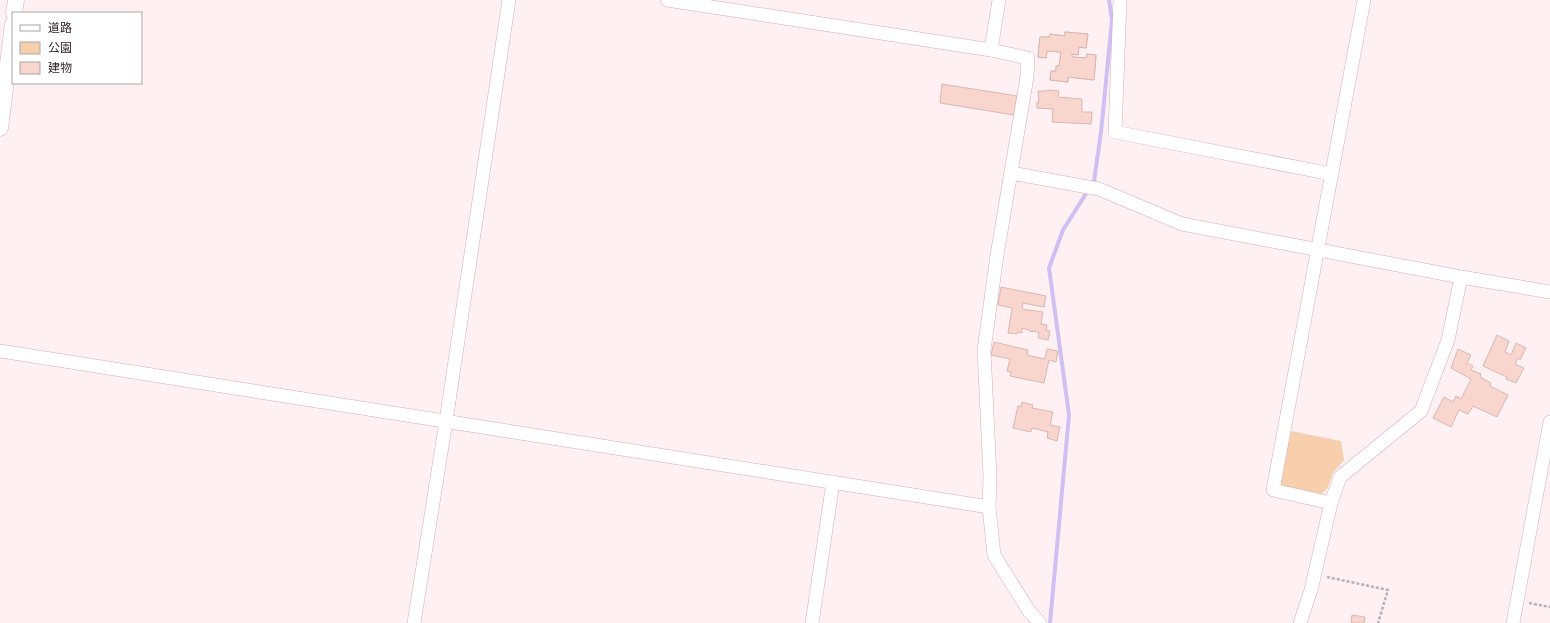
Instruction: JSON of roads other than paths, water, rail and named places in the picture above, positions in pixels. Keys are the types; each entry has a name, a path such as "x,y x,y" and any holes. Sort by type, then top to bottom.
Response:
{"street":[{"path":"14,12 16,0"},
{"path":"414,623 510,0"},
{"path":"667,0 991,50 1028,58 1027,77 996,255 984,350 990,507 994,555 1029,611 1040,623"},
{"path":"991,50 999,0"},
{"path":"1120,0 1115,132 1332,174"},
{"path":"1331,503 1273,490 1364,0"},
{"path":"0,128 12,32"},
{"path":"1011,173 1092,187 1182,224 1461,277 1550,292"},
{"path":"1300,623 1314,574 1331,503 1340,477 1421,411 1448,340 1461,277"},
{"path":"0,352 990,507"},
{"path":"1513,623 1550,422"},
{"path":"812,623 833,482"}],"waterway":[{"path":"1050,623 1069,415 1049,268 1063,230 1094,181 1101,132 1112,20 1109,0"}]}
